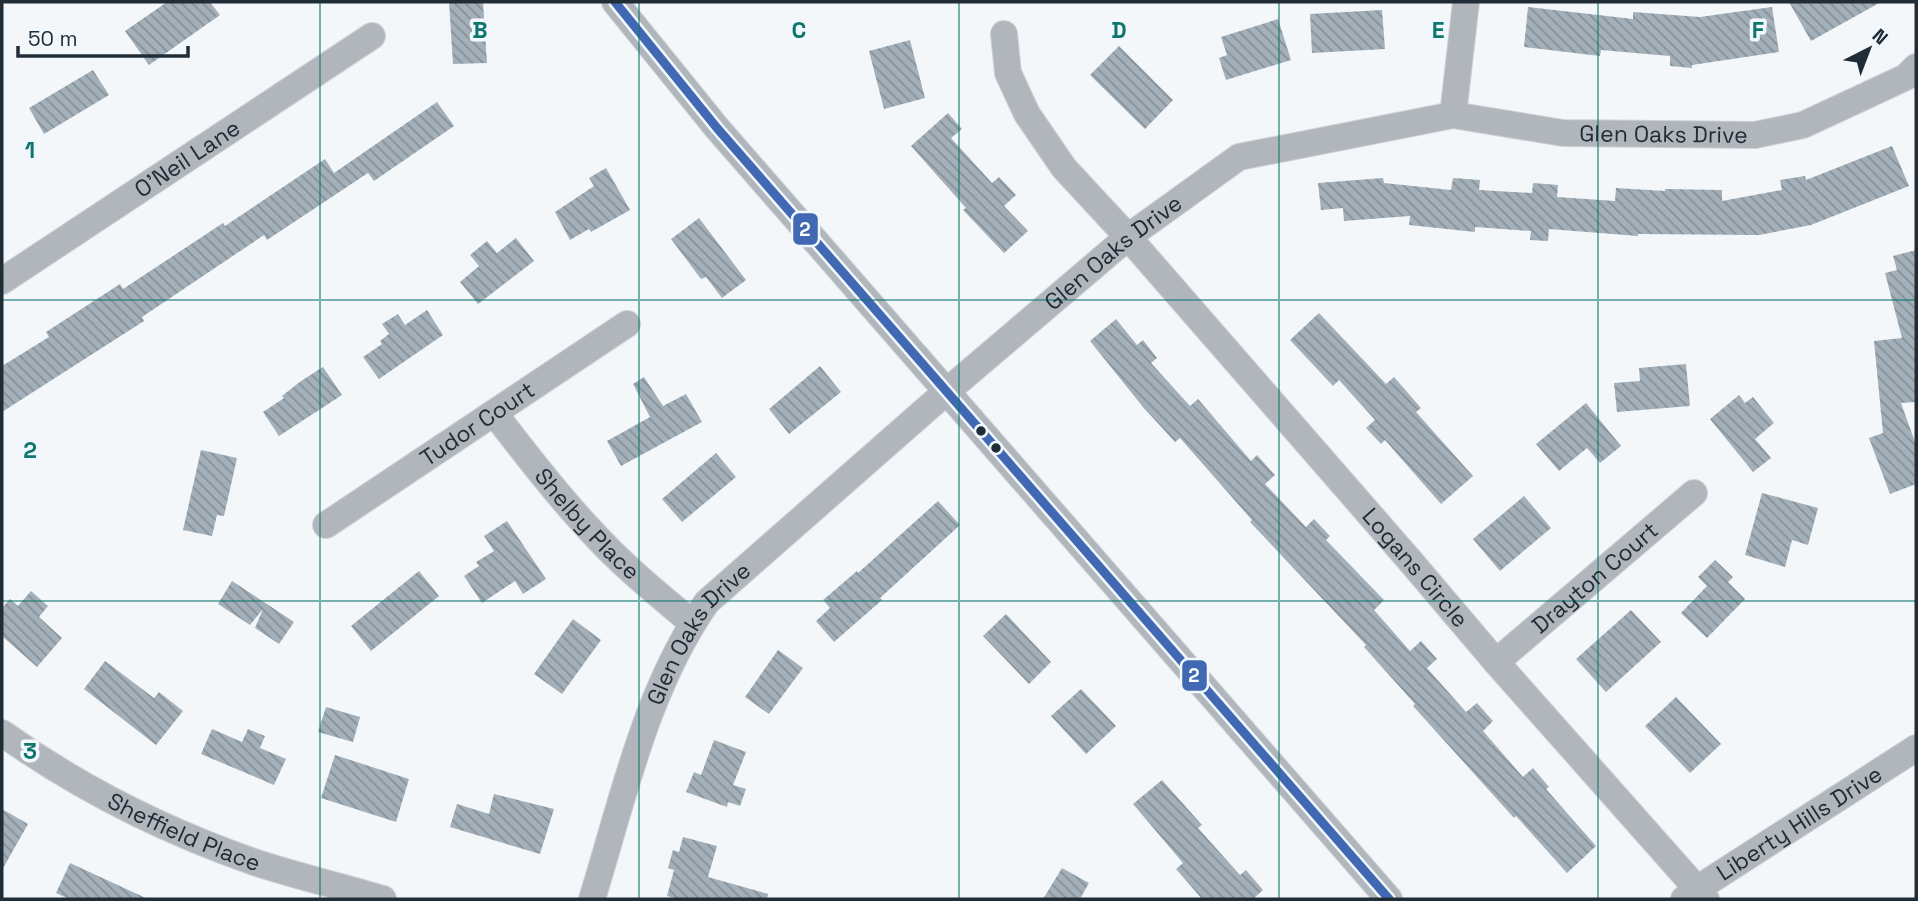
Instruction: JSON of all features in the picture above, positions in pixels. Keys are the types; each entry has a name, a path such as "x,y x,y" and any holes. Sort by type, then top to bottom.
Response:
{"street":[{"path":"615,2 717,128 1389,899"},
{"path":"1453,115 1466,2"},
{"name":"Logans Circle","path":"1004,34 1008,73 1027,114 1063,168 1128,237 1412,563 1696,896"},
{"name":"O'Neil Lane","path":"2,281 372,36"},
{"name":"Glen Oaks Drive","path":"592,899 649,714 667,671 692,623 707,602 946,392 1128,237 1239,157 1453,115 1563,134 1755,135 1803,125 1913,80"},
{"name":"Tudor Court","path":"326,524 628,324"},
{"name":"Shelby Place","path":"494,413 593,534 638,578 692,623"},
{"name":"Drayton Court","path":"1496,662 1694,493"},
{"name":"Sheffield Place","path":"2,733 47,765 174,831 255,862 383,899"},
{"name":"Liberty Hills Drive","path":"1696,896 1916,748"}],"building":[{"path":"167,2 210,2 220,15 149,65 125,31"},
{"path":"449,2 483,2 487,63 453,64"},
{"path":"1789,2 1881,2 1811,41"},
{"path":"1528,7 1633,19 1633,12 1700,17 1772,7 1779,52 1692,65 1692,68 1670,66 1670,56 1601,50 1600,56 1524,47"},
{"path":"1382,10 1385,49 1312,53 1310,14"},
{"path":"1278,19 1291,60 1226,80 1219,58 1227,55 1221,37"},
{"path":"910,40 925,98 884,109 869,51"},
{"path":"1119,46 1173,100 1145,129 1090,75"},
{"path":"93,70 109,95 44,134 29,108"},
{"path":"437,102 454,126 374,181 368,173 267,240 264,235 142,317 144,321 2,412 2,366 49,337 46,332 120,284 123,289 223,223 225,226 325,159 334,173"},
{"path":"948,113 962,129 951,138 992,183 999,177 1016,195 1004,206 1028,231 1004,253 963,210 966,208 911,146"},
{"path":"1892,146 1909,186 1811,225 1759,235 1638,236 1549,229 1548,241 1530,240 1531,231 1475,227 1475,232 1409,225 1410,216 1344,221 1343,208 1321,210 1318,183 1383,178 1384,183 1451,190 1453,178 1480,180 1479,190 1532,193 1533,183 1558,185 1557,197 1615,201 1616,188 1722,190 1722,201 1782,190 1780,180 1805,176 1806,180"},
{"path":"606,168 630,210 591,232 589,229 570,240 555,212 594,186 589,178"},
{"path":"699,218 746,280 722,298 706,277 701,279 671,239"},
{"path":"516,238 534,261 478,304 460,282 479,266 470,255 487,241 497,253"},
{"path":"1916,250 1916,402 1901,403 1916,445 1916,484 1890,494 1869,438 1883,433 1874,341 1902,338 1885,273 1897,270 1893,256"},
{"path":"427,310 443,335 379,379 363,357 382,344 380,341 389,334 382,324 398,314 405,325"},
{"path":"1319,313 1386,384 1394,377 1421,408 1416,412 1473,476 1441,504 1385,440 1381,444 1366,428 1375,420 1339,380 1333,386 1290,340"},
{"path":"1116,319 1137,345 1143,340 1157,358 1151,363 1190,406 1198,399 1251,461 1257,455 1275,475 1265,484 1306,527 1314,519 1330,536 1326,540 1384,600 1374,610 1410,651 1421,641 1437,659 1427,668 1466,712 1477,703 1493,721 1483,731 1523,777 1533,768 1549,787 1546,789 1596,846 1567,873 1413,706 1415,704 1364,647 1366,645 1250,522 1252,520 1180,438 1175,442 1143,407 1090,341"},
{"path":"1686,364 1690,406 1617,412 1614,383 1640,381 1639,368"},
{"path":"820,366 841,392 789,434 769,409"},
{"path":"323,367 342,395 279,436 263,412"},
{"path":"644,377 663,406 686,394 702,422 621,466 607,441 650,417 633,384"},
{"path":"1739,395 1745,403 1753,397 1774,423 1755,439 1771,458 1753,472 1710,419"},
{"path":"1586,403 1621,446 1600,463 1587,448 1559,471 1536,444"},
{"path":"201,450 237,458 224,516 217,515 212,536 183,530"},
{"path":"716,453 736,477 682,522 662,499"},
{"path":"1762,493 1818,508 1808,545 1792,540 1785,567 1745,555"},
{"path":"1524,496 1551,528 1500,571 1473,539"},
{"path":"938,501 960,525 834,642 816,621 830,608 823,600 857,571 858,573"},
{"path":"507,521 546,579 523,594 515,581 482,603 464,576 479,566 476,562 494,551 484,536"},
{"path":"1715,560 1733,577 1728,582 1745,599 1707,638 1681,613 1707,586 1698,577"},
{"path":"419,571 439,596 371,651 351,626"},
{"path":"232,581 294,622 279,644 255,628 263,609 250,625 218,604"},
{"path":"31,591 48,606 39,617 62,638 37,667 2,636 2,608 10,599 18,606"},
{"path":"1631,610 1661,642 1606,692 1576,659"},
{"path":"1006,614 1051,662 1029,684 983,636"},
{"path":"573,619 601,640 562,694 534,674"},
{"path":"778,650 803,668 769,714 745,697"},
{"path":"105,661 154,698 159,692 183,711 156,745 84,689"},
{"path":"1081,689 1116,726 1086,754 1051,716"},
{"path":"1676,697 1721,744 1690,773 1645,726"},
{"path":"326,707 360,717 353,742 318,732"},
{"path":"212,729 242,742 248,729 265,736 260,748 286,759 274,785 201,754"},
{"path":"714,740 746,752 733,785 746,789 740,806 728,802 727,807 686,792 694,772 701,775"},
{"path":"335,755 409,779 396,822 321,798"},
{"path":"1162,780 1202,825 1198,828 1240,875 1246,870 1263,890 1253,899 1202,899 1176,869 1183,863 1133,804"},
{"path":"494,794 554,809 540,854 450,827 457,804 489,814"},
{"path":"2,809 28,824 2,870"},
{"path":"683,837 717,846 708,877 768,894 767,899 678,899 667,896 674,870 668,868 673,850 679,852"},
{"path":"70,863 148,899 69,899 56,893"},
{"path":"1062,868 1089,883 1080,899 1043,899"}],"transit line":[{"name":"2","path":"615,2 717,128 1389,899"}]}
